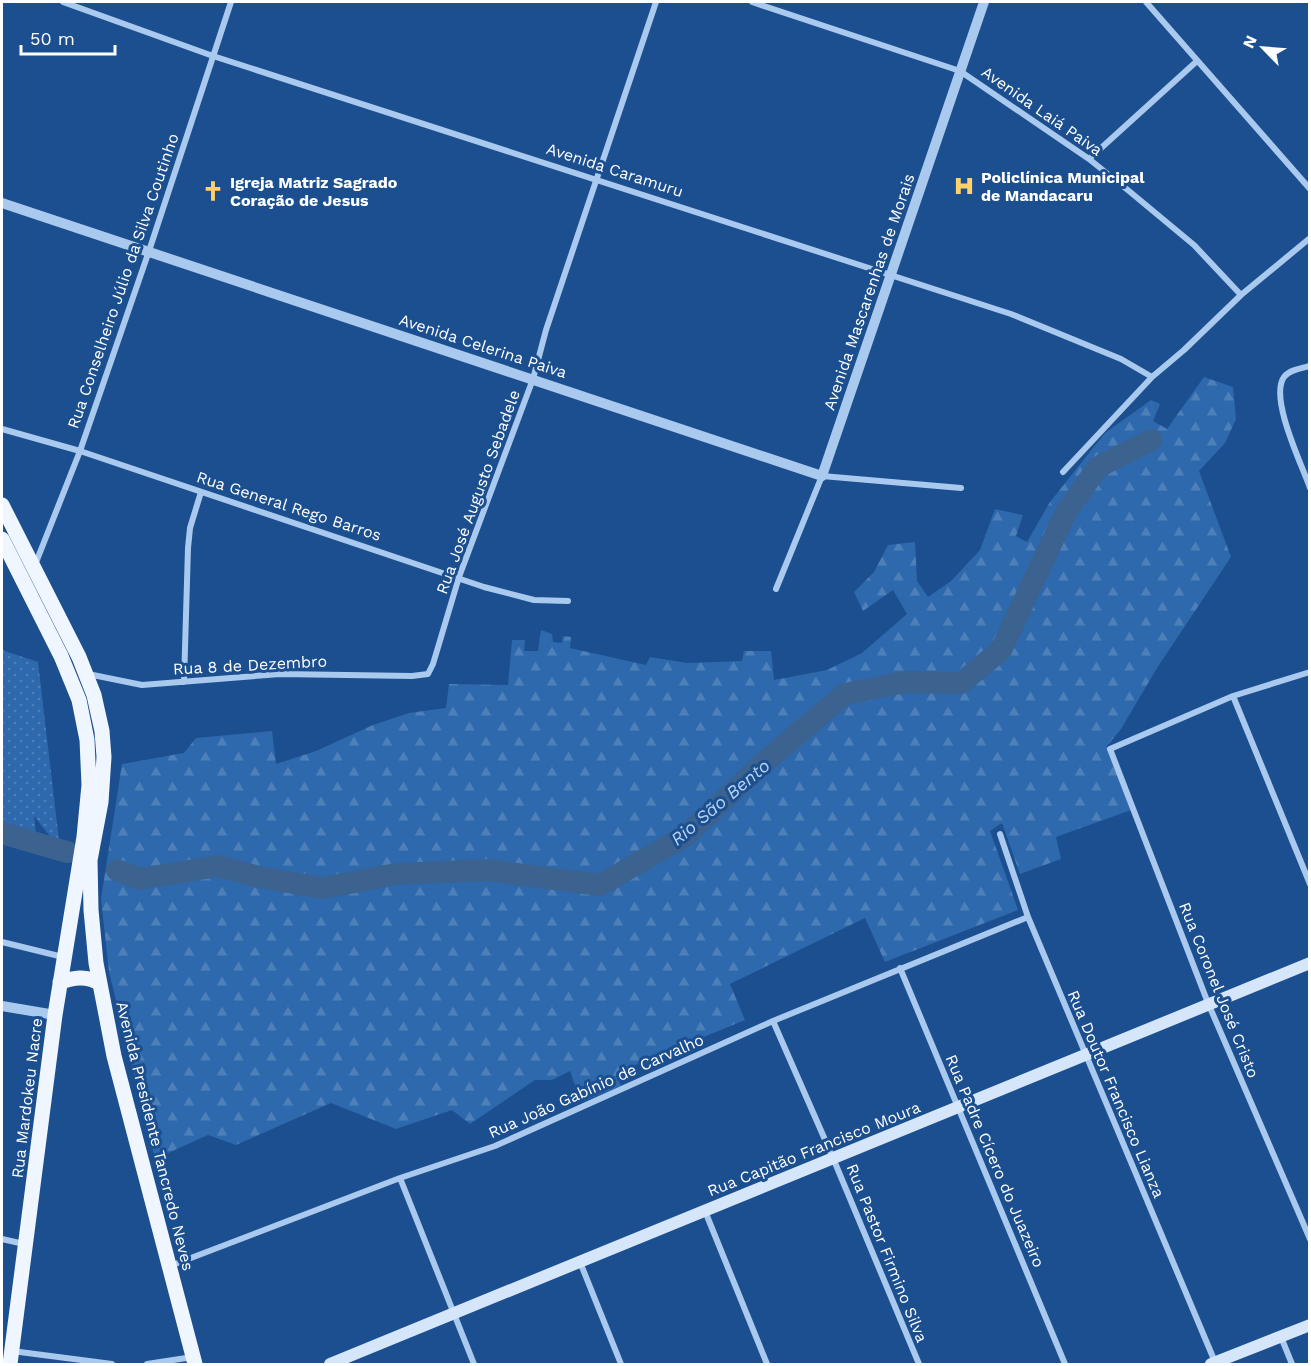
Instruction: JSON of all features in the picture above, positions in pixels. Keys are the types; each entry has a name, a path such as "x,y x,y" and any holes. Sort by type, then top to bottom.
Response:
{"main road":[{"name":"Avenida Presidente Tancredo Neves","path":"2,505 86,673 94,695 102,731 104,757 101,802 90,860 91,910 99,983 114,1056 194,1361"},
{"name":"Rua Mardokeu Nacre","path":"2,539 61,656 79,700 88,750 89,785 84,837 55,1015 11,1358"},
{"name":"Rua Capitão Francisco Moura","path":"333,1364 1310,963"},
{"path":"60,982 81,978 99,983"},
{"path":"1213,1363 1310,1325"}],"street":[{"name":"Avenida Caramuru","path":"63,2 213,56 1011,314 1076,338 1121,358 1152,377"},
{"name":"Rua Conselheiro Júlio da Silva Coutinho","path":"34,567 80,451 231,2"},
{"name":"Rua José Augusto Sebadele","path":"438,651 459,578 533,379 546,330 656,2"},
{"name":"Avenida Laiá Paiva","path":"752,2 960,71 1089,159 1194,245 1241,295"},
{"name":"Avenida Mascarenhas de Morais","path":"776,590 822,476 984,2"},
{"path":"1146,2 1310,189"},
{"path":"1089,159 1197,61"},
{"name":"Avenida Celerina Paiva","path":"2,203 822,476 961,488"},
{"path":"1064,472 1152,377 1184,350 1241,295 1310,238"},
{"path":"1307,367 1288,373 1283,378 1280,397 1285,421 1310,489"},
{"name":"Rua General Rego Barros","path":"2,429 80,451 484,587 534,600 568,602"},
{"path":"184,682 188,548 190,528 201,492"},
{"name":"Rua 8 de Dezembro","path":"86,673 142,685 280,674 422,676 428,674 438,651"},
{"path":"1310,672 1233,696 1310,884"},
{"name":"Rua Coronel José Cristo","path":"1233,696 1110,749 1208,1003 1310,1239"},
{"name":"Rua Doutor Francisco Lianza","path":"1000,834 1028,916 1213,1363"},
{"name":"Rua João Gabínio de Carvalho","path":"170,1267 400,1178 495,1146 772,1021 1028,916"},
{"path":"2,942 63,957"},
{"name":"Rua Padre Cícero do Juazeiro","path":"900,968 1065,1365"},
{"path":"2,1006 55,1015"},
{"name":"Rua Pastor Firmino Silva","path":"772,1021 833,1158 919,1365"},
{"path":"400,1178 474,1365"},
{"path":"705,1211 767,1365"},
{"path":"2,1239 27,1244"},
{"path":"580,1261 621,1365"},
{"path":"1281,1337 1292,1365"},
{"path":"11,1358 112,1365"},
{"path":"147,1365 194,1361"}],"green space":[{"path":"1204,377 1233,387 1236,419 1225,443 1199,471 1231,557 1157,668 1121,729 1107,746 1131,810 1056,837 1061,859 1020,874 1002,823 990,831 1018,910 885,962 865,918 730,984 745,1020 616,1073 621,1086 581,1102 570,1071 552,1080 535,1080 470,1124 452,1110 396,1129 331,1103 236,1145 208,1135 155,1159 109,972 101,899 122,764 184,753 196,738 272,731 276,764 316,751 373,725 409,713 446,708 449,684 508,685 512,640 525,640 524,651 538,651 541,630 552,634 553,642 562,643 563,636 571,637 570,648 646,665 650,657 687,663 742,661 744,651 771,651 774,680 827,670 862,653 907,614 893,590 863,611 854,592 874,572 888,545 915,542 917,581 928,597 951,581 980,550 995,509 1023,515 1016,536 1027,542 1050,502 1105,433 1151,400 1160,404 1153,421 1167,429"},
{"path":"2,650 38,662 60,849 34,816 37,843 2,838"}],"waterway":[{"name":"Rio São Bento","path":"117,870 140,879 218,866 259,877 323,888 396,874 487,870 600,885 685,836 767,760 845,694 905,682 961,683 1001,650 1066,512 1098,467 1151,440"},
{"path":"2,833 67,852"}],"place":[{"name":"Policlínica Municipal de Mandacaru","path":"964,186"},
{"name":"Igreja Matriz Sagrado Coração de Jesus","path":"213,191"}]}
